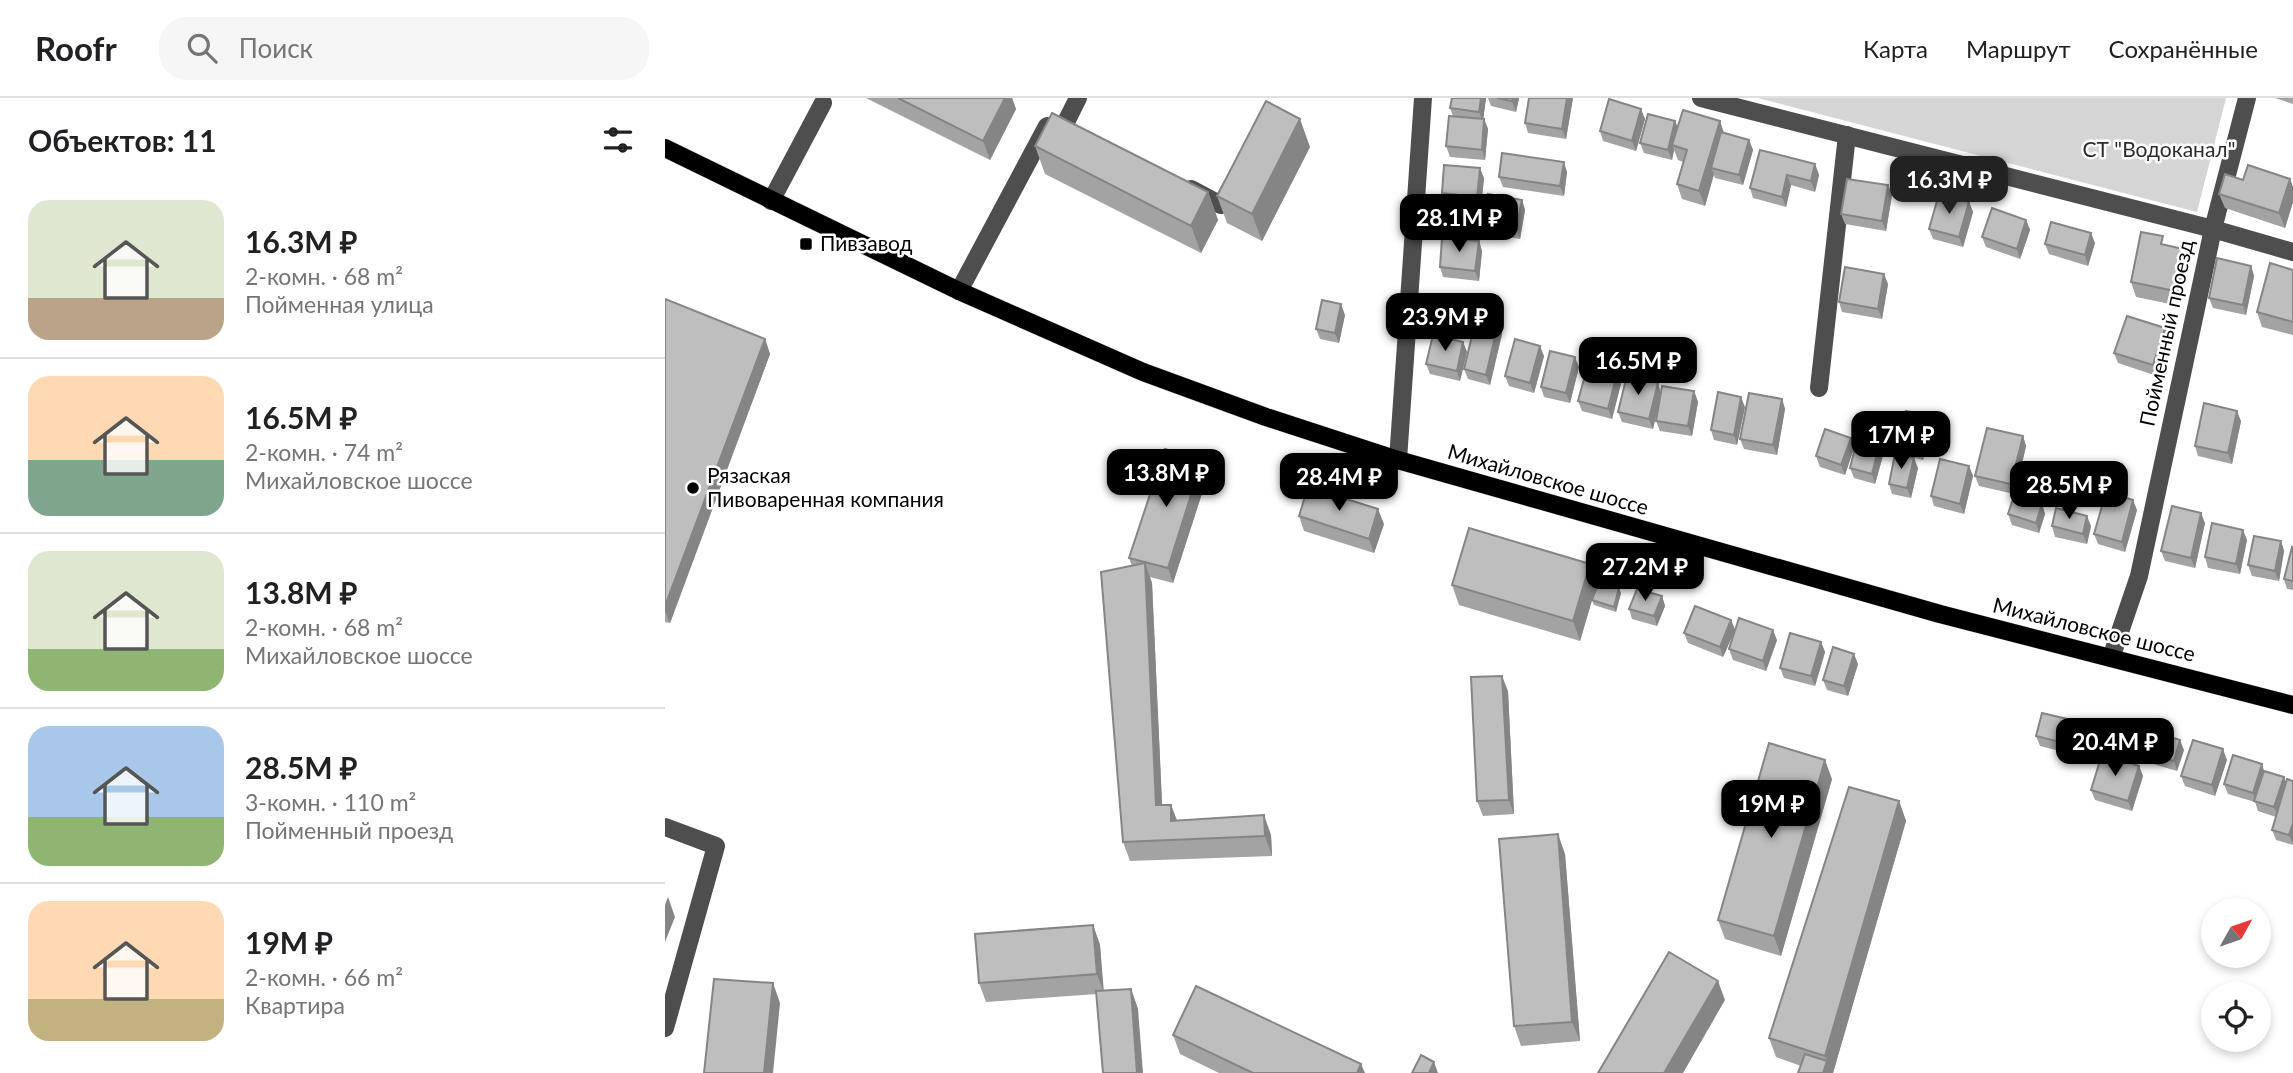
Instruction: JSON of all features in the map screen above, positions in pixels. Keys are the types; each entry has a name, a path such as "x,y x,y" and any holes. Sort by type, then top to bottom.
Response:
{"main road":[{"name":"Михайловское шоссе","path":"665,148 959,291 1143,372 1266,417 1398,460 1940,614 2293,705"}],"street":[{"path":"959,291 1052,117 1071,127 1078,98"},
{"path":"1398,460 1423,98"},
{"path":"1701,98 2213,229 2293,252"},
{"name":"Пойменный проезд","path":"2111,658 2139,576 2213,229 2247,98"},
{"path":"771,201 823,103"},
{"path":"1819,388 1847,135"},
{"path":"1173,180 1221,205 1240,170"},
{"path":"665,827 716,846 665,1028"}],"green space":[{"name":"СТ \"Водоканал\"","path":"1758,98 2226,98 2197,212"}],"building":[{"path":"898,98 1005,98 983,141"},
{"path":"1452,98 1481,98 1479,112 1450,108"},
{"path":"1529,98 1567,98 1562,129 1525,123"},
{"path":"1609,99 1641,109 1632,141 1600,131"},
{"path":"1266,101 1300,119 1252,214 1217,196"},
{"path":"1683,110 1720,121 1699,191 1677,184 1687,150 1672,145"},
{"path":"1052,113 1208,192 1191,226 1035,146"},
{"path":"1648,114 1675,121 1668,150 1640,143"},
{"path":"1449,116 1484,119 1482,150 1446,146"},
{"path":"1721,132 1749,140 1739,175 1711,168"},
{"path":"1760,150 1815,164 1811,181 1787,175 1782,197 1750,188"},
{"path":"1502,153 1564,162 1560,186 1499,177"},
{"path":"1444,165 1480,168 1477,197 1442,193"},
{"path":"2248,165 2290,179 2279,213 2219,194 2225,174 2243,180"},
{"path":"1847,179 1888,185 1882,221 1841,214"},
{"path":"1488,194 1522,200 1516,229 1484,223"},
{"path":"1939,194 1969,202 1959,237 1929,229"},
{"path":"1992,208 2026,220 2017,249 1982,237"},
{"path":"2051,222 2091,233 2085,255 2045,244"},
{"path":"2141,232 2163,236 2161,244 2183,249 2175,291 2131,282"},
{"path":"1442,238 1479,241 1475,271 1440,267"},
{"path":"2217,258 2251,266 2243,305 2209,298"},
{"path":"2270,263 2293,270 2293,322 2257,312"},
{"path":"1845,267 1884,274 1878,309 1839,302"},
{"name":"Рязаская Пивоваренная компания","path":"665,299 765,339 665,606"},
{"path":"1322,300 1341,304 1335,333 1316,329"},
{"path":"2127,316 2165,328 2153,365 2114,353"},
{"path":"1476,319 1498,324 1486,375 1464,369"},
{"path":"1433,335 1463,342 1457,371 1426,364"},
{"path":"1515,339 1540,346 1530,383 1505,376"},
{"path":"1592,350 1621,358 1608,409 1578,401"},
{"path":"1550,351 1575,357 1566,393 1541,387"},
{"path":"1627,375 1658,383 1649,419 1618,412"},
{"path":"1662,386 1694,391 1688,426 1656,421"},
{"path":"1718,392 1741,397 1734,435 1711,430"},
{"path":"1749,393 1782,399 1773,445 1740,439"},
{"path":"2204,403 2237,411 2228,453 2195,446"},
{"path":"1906,411 1927,415 1919,450 1898,445"},
{"path":"1987,428 2023,436 2011,484 1975,476"},
{"path":"1825,429 1851,438 1841,465 1816,456"},
{"path":"1858,436 1880,442 1872,474 1850,468"},
{"path":"1165,449 1202,460 1168,568 1129,558"},
{"path":"1895,454 1914,458 1907,488 1889,484"},
{"path":"1940,459 1969,466 1960,504 1931,496"},
{"path":"2022,472 2041,478 2034,502 2042,504 2036,523 2008,514"},
{"path":"1308,487 1378,509 1369,539 1299,516"},
{"path":"2106,492 2133,500 2122,542 2094,534"},
{"path":"2172,506 2201,513 2191,558 2161,551"},
{"path":"2056,508 2087,516 2083,534 2052,526"},
{"path":"2212,523 2243,530 2236,564 2205,557"},
{"path":"1469,528 1590,564 1573,621 1452,585"},
{"path":"2254,536 2281,541 2275,571 2248,565"},
{"path":"2293,548 2293,581 2284,579"},
{"path":"1145,563 1156,805 1171,805 1171,821 1264,815 1265,836 1123,842 1101,572"},
{"path":"1599,581 1619,588 1614,607 1592,600"},
{"path":"1637,589 1662,596 1654,616 1629,609"},
{"path":"1695,606 1731,620 1720,647 1684,633"},
{"path":"1739,618 1773,630 1763,661 1729,649"},
{"path":"1790,633 1821,642 1811,676 1780,668"},
{"path":"1833,647 1854,654 1844,686 1823,680"},
{"path":"1502,676 1509,800 1477,801 1471,677"},
{"path":"2042,713 2093,725 2088,749 2036,736"},
{"path":"2146,730 2180,740 2174,761 2139,751"},
{"path":"2193,740 2223,749 2212,785 2181,776"},
{"path":"1769,743 1825,760 1774,936 1718,920"},
{"path":"2102,754 2139,766 2128,801 2091,790"},
{"path":"2233,755 2262,764 2253,793 2224,784"},
{"path":"2264,771 2284,777 2274,807 2254,801"},
{"path":"2287,779 2293,781 2293,823 2289,835 2272,830"},
{"path":"1849,787 1899,801 1825,1056 1769,1038"},
{"path":"1558,834 1572,1022 1514,1026 1499,839"},
{"path":"1093,925 1097,974 979,983 975,934"},
{"path":"1669,952 1718,981 1664,1073 1598,1073"},
{"path":"714,979 773,983 764,1073 704,1073"},
{"path":"1196,986 1361,1064 1357,1073 1253,1073 1173,1035"},
{"path":"1131,989 1137,1073 1103,1073 1096,991"},
{"path":"1805,1054 1827,1061 1823,1073 1798,1073"},
{"path":"1421,1055 1434,1062 1429,1073 1412,1073"}],"place":[{"name":"Пивзавод","path":"806,244"},
{"name":"Рязаская Пивоваренная компания","path":"693,488"}]}
